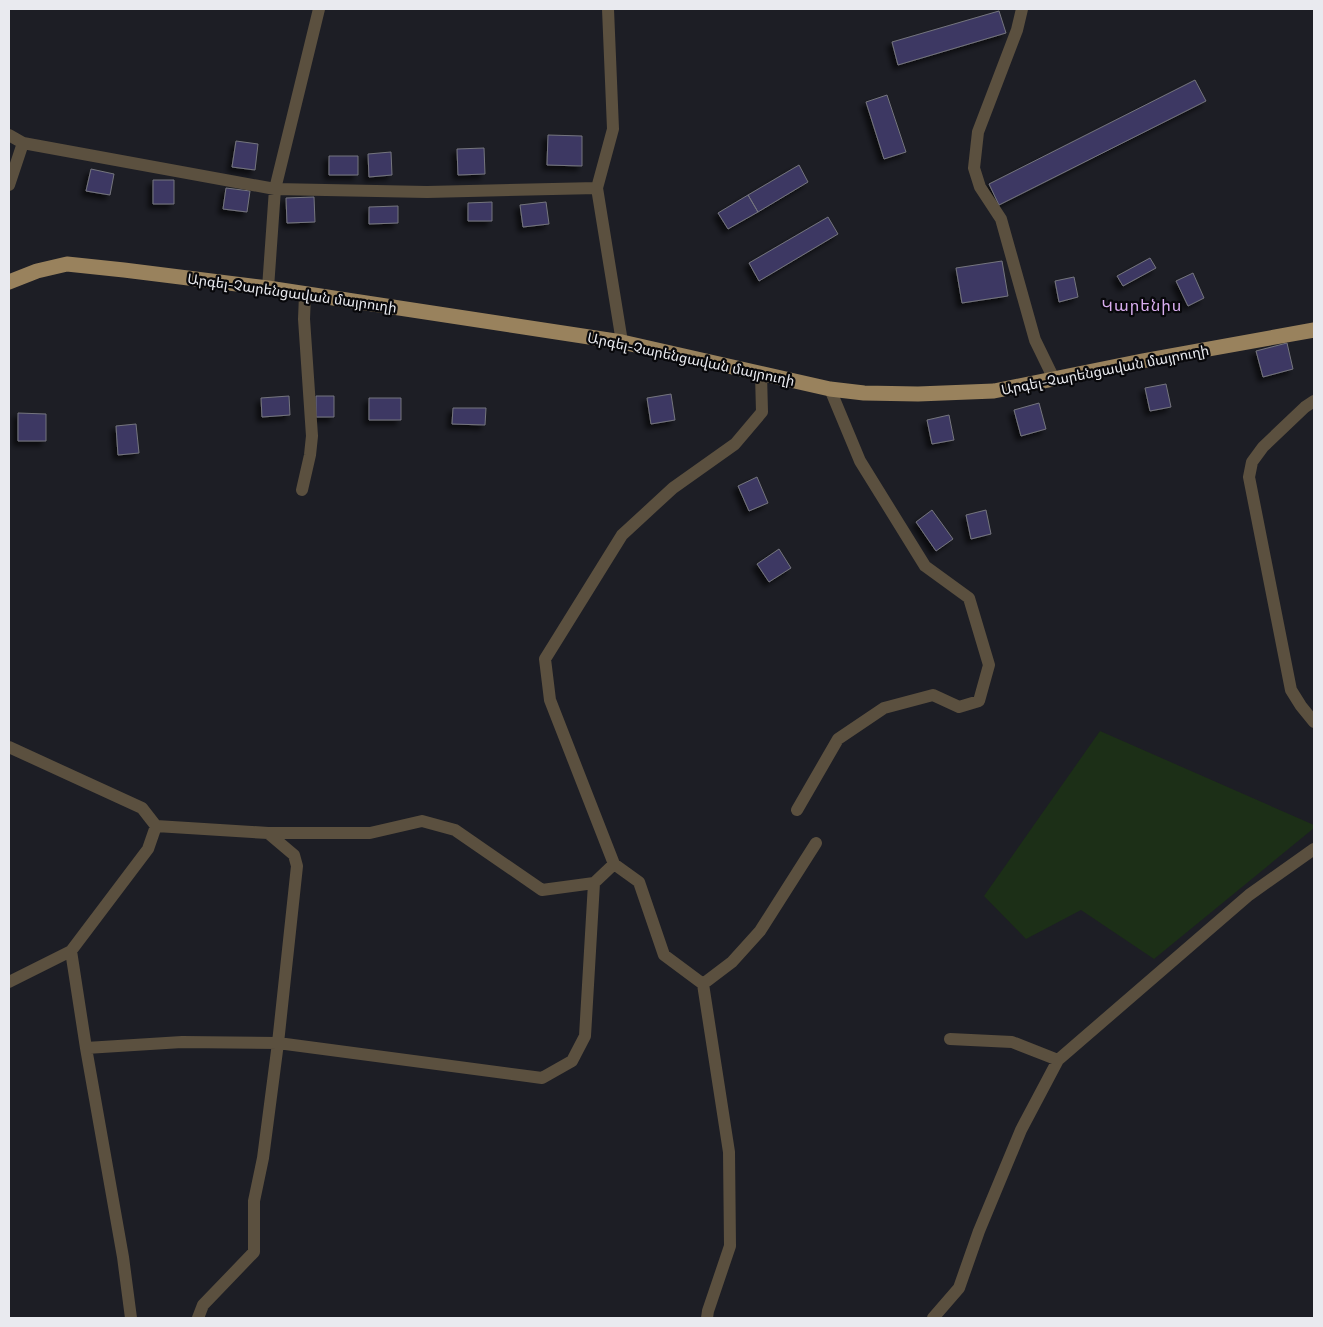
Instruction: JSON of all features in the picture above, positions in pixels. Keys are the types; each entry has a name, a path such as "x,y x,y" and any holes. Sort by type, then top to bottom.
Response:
{"main road":[{"name":"Արգել-Չարենցավան մայրուղի","path":"9,282 38,271 67,264 268,288 622,342 830,389 864,393 909,394 994,391 1142,361 1314,330"}],"street":[{"path":"268,288 275,189 319,9"},
{"path":"608,9 613,129 597,188 622,342"},
{"path":"1022,9 1017,30 978,132 974,168 980,187 1001,219 1035,340 1054,379"},
{"path":"9,135 23,143 275,189 427,192 597,188"},
{"path":"9,185 23,143"},
{"path":"302,490 310,456 312,436 304,319 305,294"},
{"path":"707,1318 730,1246 729,1152 703,984 664,954 639,882 614,864 550,700 545,658 622,535 673,488 735,444 762,412 760,374"},
{"path":"797,810 838,739 884,708 933,695 959,707 979,701 989,665 969,598 925,566 860,461 830,389"},
{"path":"1314,401 1305,407 1252,462 1249,477 1291,690 1314,722"},
{"path":"9,747 142,808 156,826 268,833 370,833 422,821 455,830 542,890 594,883 614,864"},
{"path":"9,982 71,950 148,850 156,826"},
{"path":"198,1318 203,1305 254,1252 254,1201 263,1158 278,1043 297,866 294,855 268,833"},
{"path":"703,984 732,962 760,931 816,843"},
{"path":"933,1318 959,1288 979,1231 1021,1130 1058,1060 1249,895 1314,848"},
{"path":"86,1048 182,1042 278,1043 542,1078 572,1061 585,1036 594,883"},
{"path":"71,950 86,1048 123,1257 131,1318"},
{"path":"950,1039 1012,1042 1058,1060"}],"green space":[{"path":"1100,731 1314,825 1314,828 1154,959 1081,910 1026,939 984,896"}],"building":[{"path":"999,11 1006,33 898,65 892,42"},
{"path":"1195,80 1206,101 999,205 989,184"},
{"path":"887,95 906,152 884,159 866,102"},
{"path":"548,135 582,136 582,166 547,165"},
{"path":"236,141 258,144 255,170 232,167"},
{"path":"484,148 485,174 458,175 457,149"},
{"path":"391,152 392,175 369,177 368,154"},
{"path":"329,156 358,156 358,175 329,175"},
{"path":"799,165 808,182 758,212 748,195"},
{"path":"91,169 114,174 110,195 86,191"},
{"path":"153,180 174,180 174,204 153,204"},
{"path":"226,188 250,191 247,212 223,209"},
{"path":"748,195 758,212 728,229 718,213"},
{"path":"314,197 315,222 287,223 286,198"},
{"path":"492,202 492,221 468,221 468,203"},
{"path":"546,202 549,224 523,227 520,205"},
{"path":"398,206 398,223 369,224 369,207"},
{"path":"828,217 838,234 759,281 749,263"},
{"path":"1150,258 1156,268 1123,286 1117,276"},
{"path":"1002,261 1008,296 962,303 956,268"},
{"path":"1193,273 1204,298 1188,306 1176,281"},
{"path":"1074,277 1078,297 1059,302 1055,281"},
{"path":"1287,343 1293,369 1263,377 1256,351"},
{"path":"1166,384 1171,407 1150,411 1145,388"},
{"path":"671,394 675,420 651,424 647,398"},
{"path":"289,396 290,415 262,417 261,398"},
{"path":"316,396 334,396 334,417 316,417"},
{"path":"369,398 401,398 401,420 369,420"},
{"path":"1039,403 1046,429 1021,436 1014,410"},
{"path":"453,408 486,408 485,425 452,424"},
{"path":"18,413 46,414 46,441 18,441"},
{"path":"949,415 954,440 932,444 927,420"},
{"path":"136,424 139,453 118,455 116,426"},
{"path":"757,477 768,503 749,511 738,486"},
{"path":"932,510 953,539 936,551 916,522"},
{"path":"986,510 991,534 971,539 966,515"},
{"path":"779,549 791,568 769,582 757,564"}],"district":[{"name":"Կարենիս","path":"1142,305"}]}
